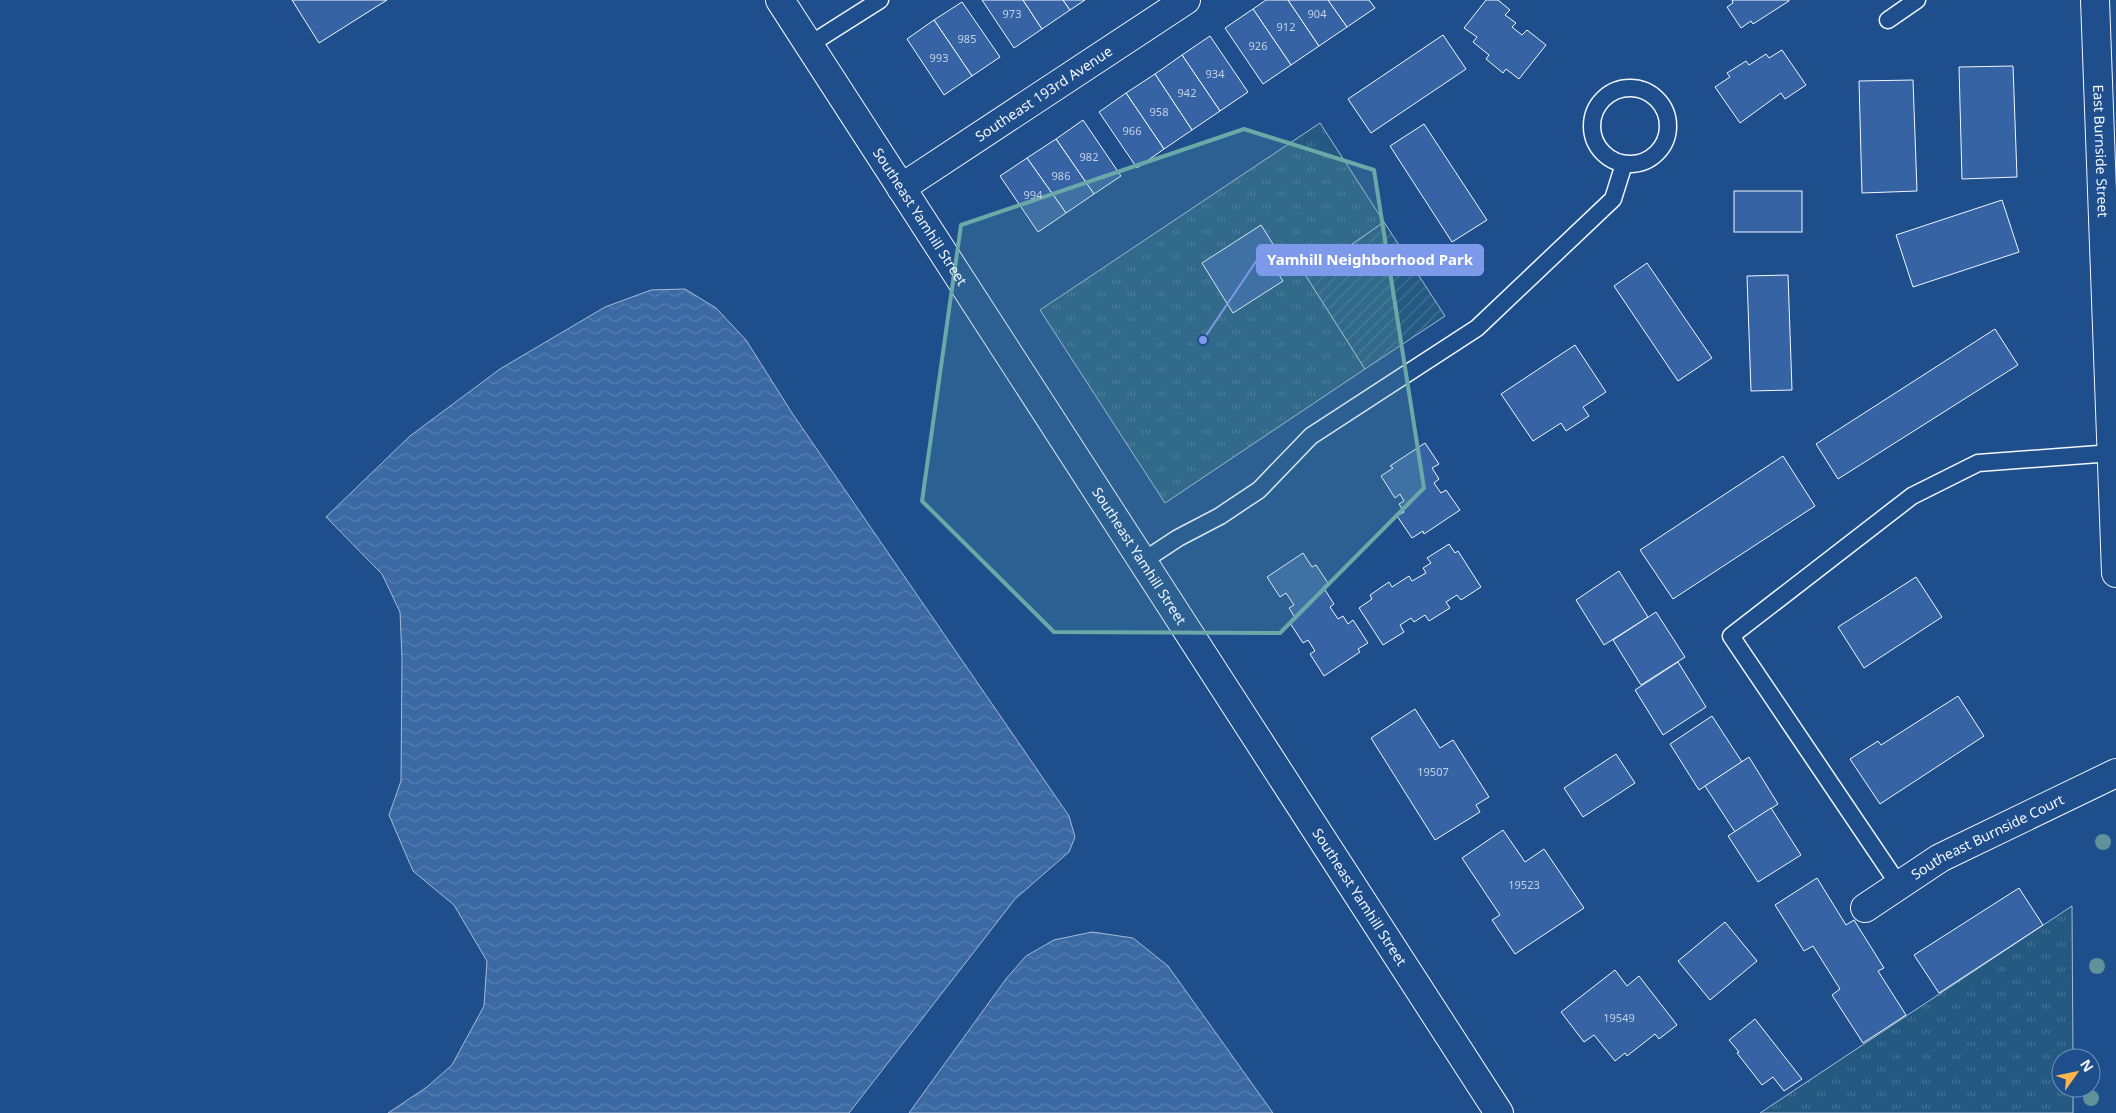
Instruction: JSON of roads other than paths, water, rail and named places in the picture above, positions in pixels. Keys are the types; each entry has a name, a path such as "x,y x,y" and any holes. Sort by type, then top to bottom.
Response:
{"street":[{"name":"Southeast Yamhill Street","path":"780,0 1500,1113"},
{"name":"Southeast 193rd Avenue","path":"902,188 1186,0"},
{"name":"East Burnside Street","path":"2095,0 2116,573"},
{"name":"Southeast Burnside Court","path":"1865,908 1940,858 2116,773"}],"lane":[{"path":"809,45 880,0"},
{"path":"1888,20 1917,0"},
{"path":"1634,88 1655,98 1663,108 1668,131 1658,152 1648,160 1637,164 1624,164 1611,160 1601,152 1594,141 1591,128 1593,115 1599,103 1609,94 1621,89 1634,88"},
{"path":"1142,561 1178,538 1220,516 1259,490 1311,436 1478,328 1613,199 1624,164"},
{"path":"1899,885 1731,636 1912,496 1978,463 2112,453"}],"water":[{"path":"685,289 716,308 746,340 792,413 1069,816 1075,837 1069,852 1015,899 849,1113 388,1113 427,1087 452,1065 484,1006 487,961 454,905 413,871 389,815 401,781 402,658 400,612 382,574 326,517 410,436 500,369 605,307 651,290"},
{"path":"1092,932 1133,938 1168,966 1273,1113 909,1113 1006,979 1026,956 1054,940"}],"place":[{"name":"Yamhill Neighborhood Park","path":"1203,340"}]}
